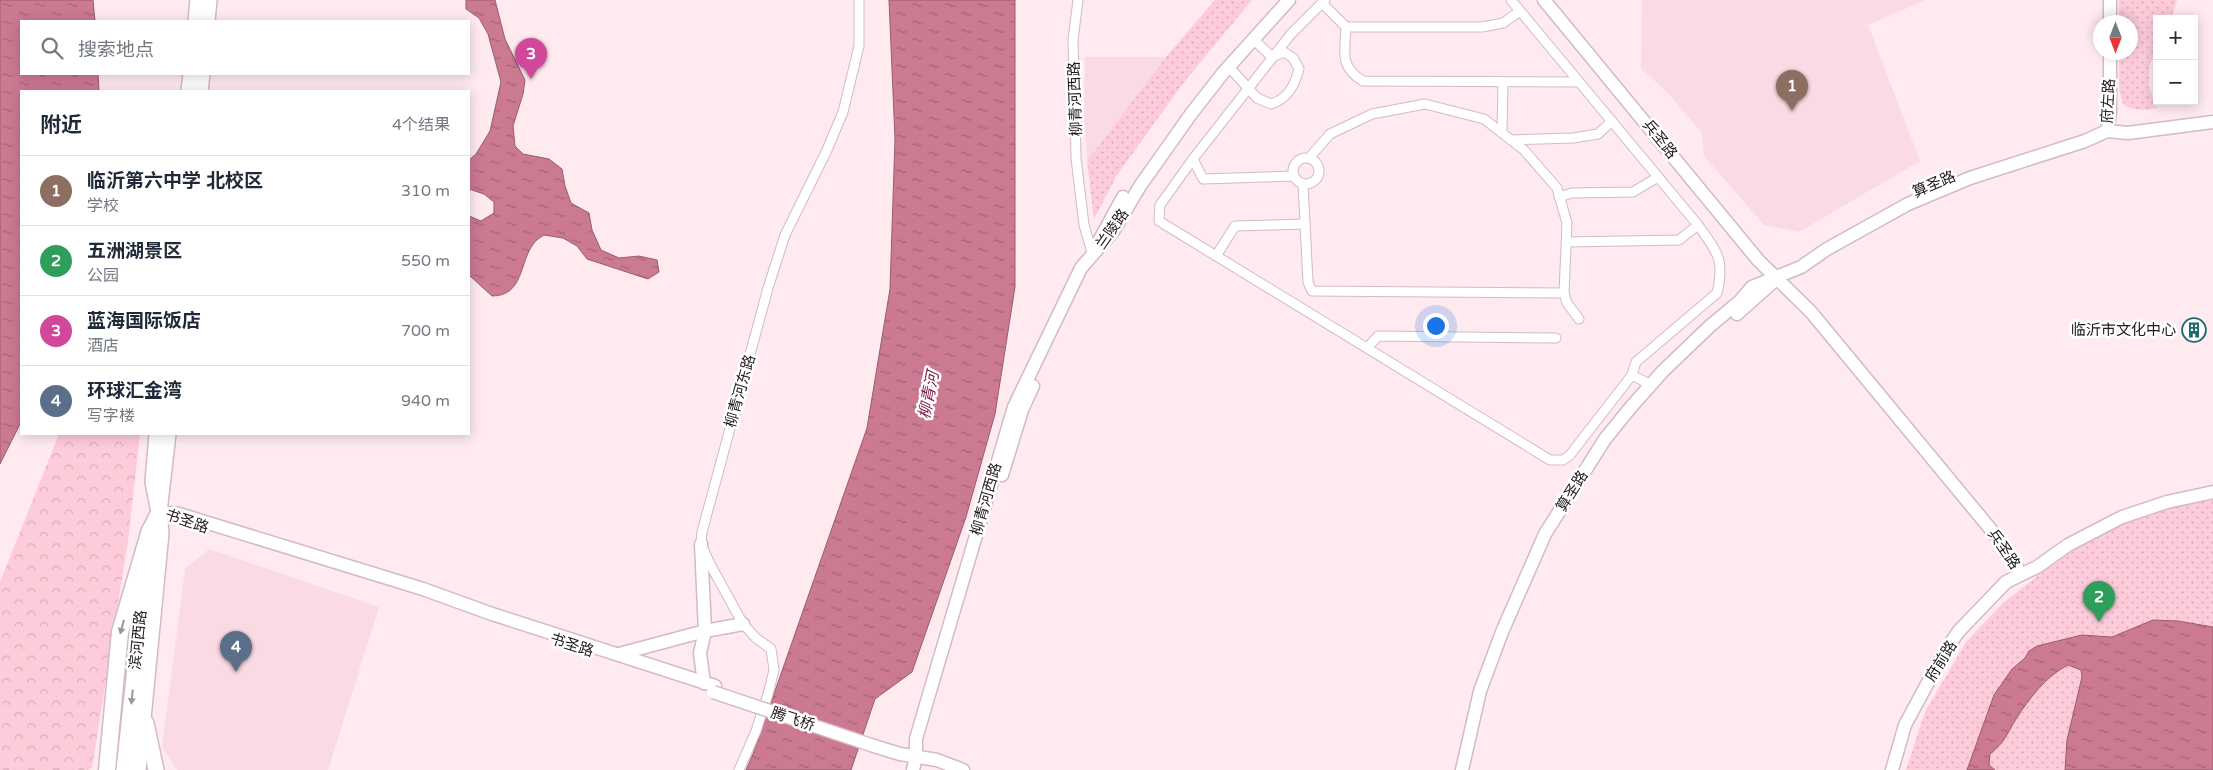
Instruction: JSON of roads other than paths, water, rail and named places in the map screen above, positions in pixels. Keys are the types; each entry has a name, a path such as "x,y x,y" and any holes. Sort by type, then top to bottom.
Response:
{"highway":[{"path":"107,770 120,632 150,530"}],"main road":[{"path":"196,20 198,0"},
{"path":"207,20 209,0"},
{"name":"兰陵路","path":"1093,256 1106,226 1132,181 1216,68 1277,0"},
{"name":"兰陵路","path":"1093,256 1114,230 1140,186 1191,114 1229,66 1289,0"},
{"name":"兵圣路","path":"1544,0 1758,260 1778,277 1811,312 1997,537 2021,574"},
{"name":"兵圣路","path":"1554,0 1754,241 1778,277"},
{"path":"2105,15 2106,0"},
{"path":"2110,0 2110,15"},
{"name":"府左路","path":"2105,60 2107,130"},
{"name":"府左路","path":"2107,130 2110,112 2110,60"},
{"path":"189,90 191,75"},
{"path":"200,90 202,75"},
{"name":"算圣路","path":"1462,770 1480,691 1502,632 1545,534 1605,439 1651,385 1710,326 1740,301 1752,287 1801,267 1908,204 1970,178 2085,141 2107,130 2213,114"},
{"path":"2107,130 2128,133 2213,122"},
{"name":"柳青河西路","path":"913,770 916,756 916,740 1014,407 1081,268 1093,256"},
{"name":"算圣路","path":"1470,770 1488,693 1510,634 1552,538 1588,480 1612,443 1669,377 1716,332 1760,296 1778,277"},
{"name":"滨河西路","path":"138,770 160,533 159,512 153,482 157,435"},
{"name":"滨河西路","path":"124,770 150,530 159,512 168,435"},
{"name":"府前路","path":"1900,770 1912,728 1964,637 2034,560 2064,539 2119,510 2165,495 2213,485"},
{"name":"府前路","path":"1892,770 1905,725 1940,660 1958,632 2006,582 2037,567 2094,531 2122,517 2167,502 2213,492"},
{"name":"书圣路","path":"159,512 179,514 385,577 618,654 711,687"},
{"name":"书圣路","path":"159,512 179,520 422,595 490,620 711,687"},
{"path":"701,544 706,631 700,653 711,687"},
{"path":"618,654 706,631 742,624"},
{"name":"腾飞桥","path":"711,687 875,743 900,754 916,756"},
{"path":"143,708 156,770"},
{"path":"916,756 947,770"},
{"path":"916,756 937,760 963,770"},
{"name":"柳青河西路","path":"909,770 916,756"}],"street":[{"name":"柳青河东路","path":"701,544 708,504 768,288 785,235 827,150 843,112 859,46 859,0"},
{"name":"柳青河西路","path":"1078,0 1073,40 1076,158 1084,225 1093,256"},
{"path":"1511,0 1698,225 1719,255 1721,266 1717,293 1636,362 1632,374 1570,455 1563,460 1550,460 1159,221 1160,205 1193,159 1272,57 1323,1 1346,27 1345,61 1352,75 1363,81 1579,82"},
{"path":"1346,27 1482,27 1503,23 1520,11"},
{"path":"1253,39 1272,57"},
{"path":"1229,66 1258,98 1271,104 1282,101 1295,82 1298,69 1293,58 1284,52 1272,57"},
{"path":"1502,133 1503,82"},
{"path":"1294,176 1296,162 1300,159 1309,158 1330,134 1372,114 1425,104 1484,119 1524,150 1557,188 1567,223 1564,292 1568,303 1579,319"},
{"path":"1511,140 1573,138 1598,134 1612,121"},
{"path":"1303,184 1312,182 1319,175 1318,165 1309,158"},
{"path":"1193,159 1203,178 1294,176 1303,184 1308,282 1312,292 1564,292"},
{"path":"1559,197 1572,193 1633,192 1658,177"},
{"path":"1216,256 1235,226 1305,224"},
{"path":"1567,242 1678,240 1698,225"},
{"path":"1367,348 1378,336 1556,338"},
{"path":"1632,374 1651,385"},
{"path":"701,544 742,624 771,649 774,670 756,732 739,770"}],"water":[{"path":"0,0 93,0 95,20 20,20 20,75 98,75 99,90 20,90 20,424 0,464"},
{"path":"466,0 495,0 505,39 525,80 523,94 513,126 515,146 523,154 549,159 562,169 571,203 589,213 592,230 601,250 619,258 639,256 657,260 659,272 648,279 587,259 577,246 563,238 544,235 535,242 529,251 515,284 502,295 492,296 470,276 470,216 481,221 494,213 494,202 484,194 470,189 470,159 476,154 490,131 501,82 488,34 479,18 466,9"},
{"name":"柳青河","path":"889,0 1015,0 1015,287 995,414 966,517 912,672 875,699 851,770 746,770 867,428 890,289 895,139"},
{"path":"2153,620 2178,621 2213,627 2213,770 2065,770 2067,740 2082,677 2081,670 2068,665 2052,675 2032,696 2003,741 1990,754 1989,765 1995,770 1967,770 1994,695 2012,669 2025,658 2029,651 2037,646 2082,635 2112,637"}],"place":[{"name":"蓝海国际饭店","path":"531,79"},
{"name":"临沂第六中学 北校区","path":"1792,111"},
{"name":"临沂市文化中心","path":"2194,330"},
{"name":"五洲湖景区","path":"2099,622"},
{"name":"环球汇金湾","path":"236,672"}]}
